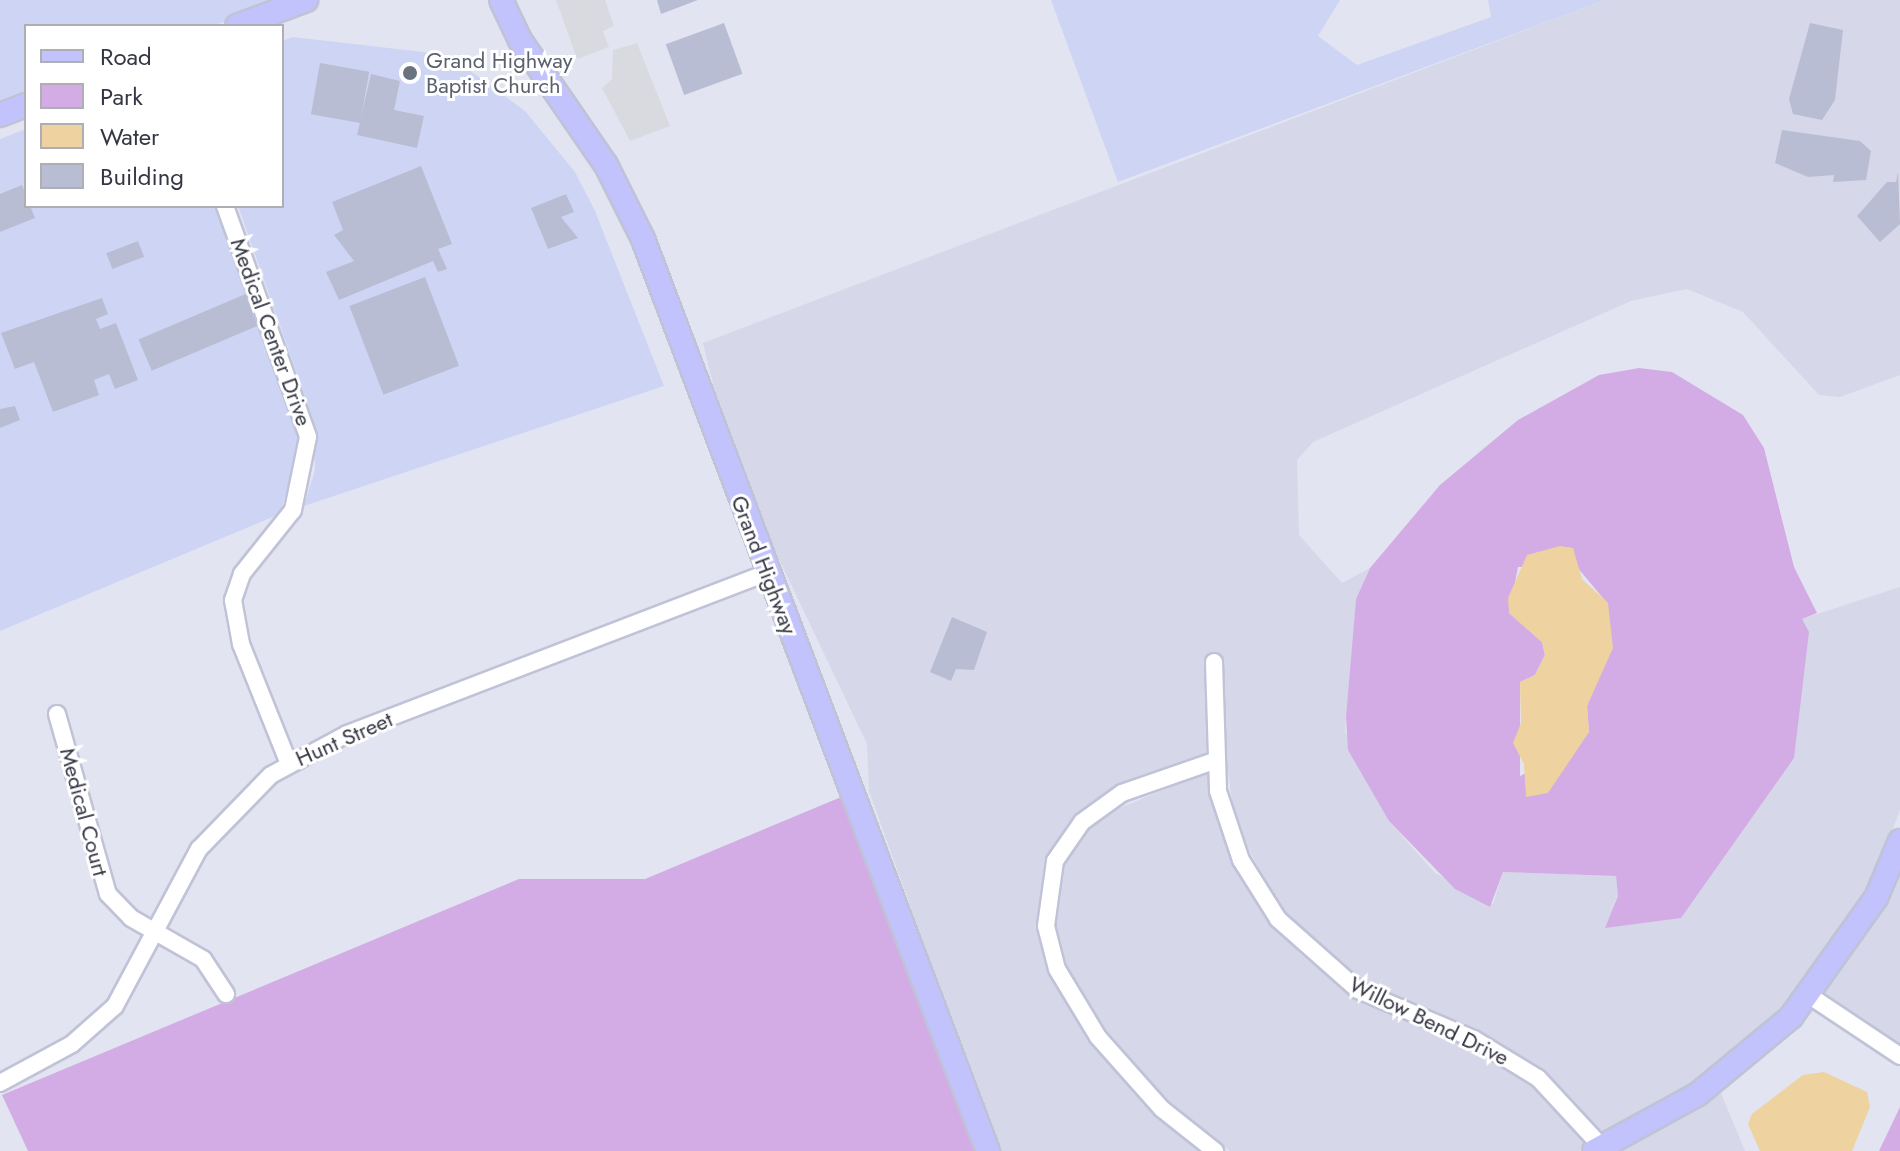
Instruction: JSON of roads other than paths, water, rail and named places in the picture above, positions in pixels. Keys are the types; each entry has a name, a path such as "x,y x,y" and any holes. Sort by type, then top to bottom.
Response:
{"street":[{"path":"242,24 306,0"},
{"name":"Grand Highway","path":"501,0 520,40 625,200 988,1151"},
{"path":"0,115 24,106"},
{"name":"Medical Center Drive","path":"226,208 308,437 293,510 242,574 233,600 238,635 289,764"},
{"name":"Hunt Street","path":"0,1083 102,1020 157,933 212,831 289,764 347,734 767,573"},
{"name":"Willow Bend Drive","path":"1214,662 1214,761 1241,860 1303,945 1358,990 1474,1039 1538,1078 1597,1148"},
{"name":"Medical Court","path":"57,714 108,894 157,933 203,959 226,994"},
{"path":"1214,761 1122,793 1082,822 1055,861 1046,926 1057,969 1098,1037 1162,1109 1215,1151"},
{"path":"1597,1148 1736,1068 1810,996 1876,898 1900,841"},
{"path":"1810,996 1900,1056"}],"water":[{"path":"1560,546 1573,548 1582,579 1608,603 1613,648 1587,706 1589,732 1548,793 1526,797 1524,764 1513,743 1521,723 1520,682 1535,675 1545,655 1542,642 1509,613 1508,598 1527,555"},
{"path":"1824,1072 1867,1092 1870,1107 1852,1151 1760,1151 1748,1124 1752,1114 1803,1075"}],"place":[{"name":"Grand Highway Baptist Church","path":"410,73"}]}
